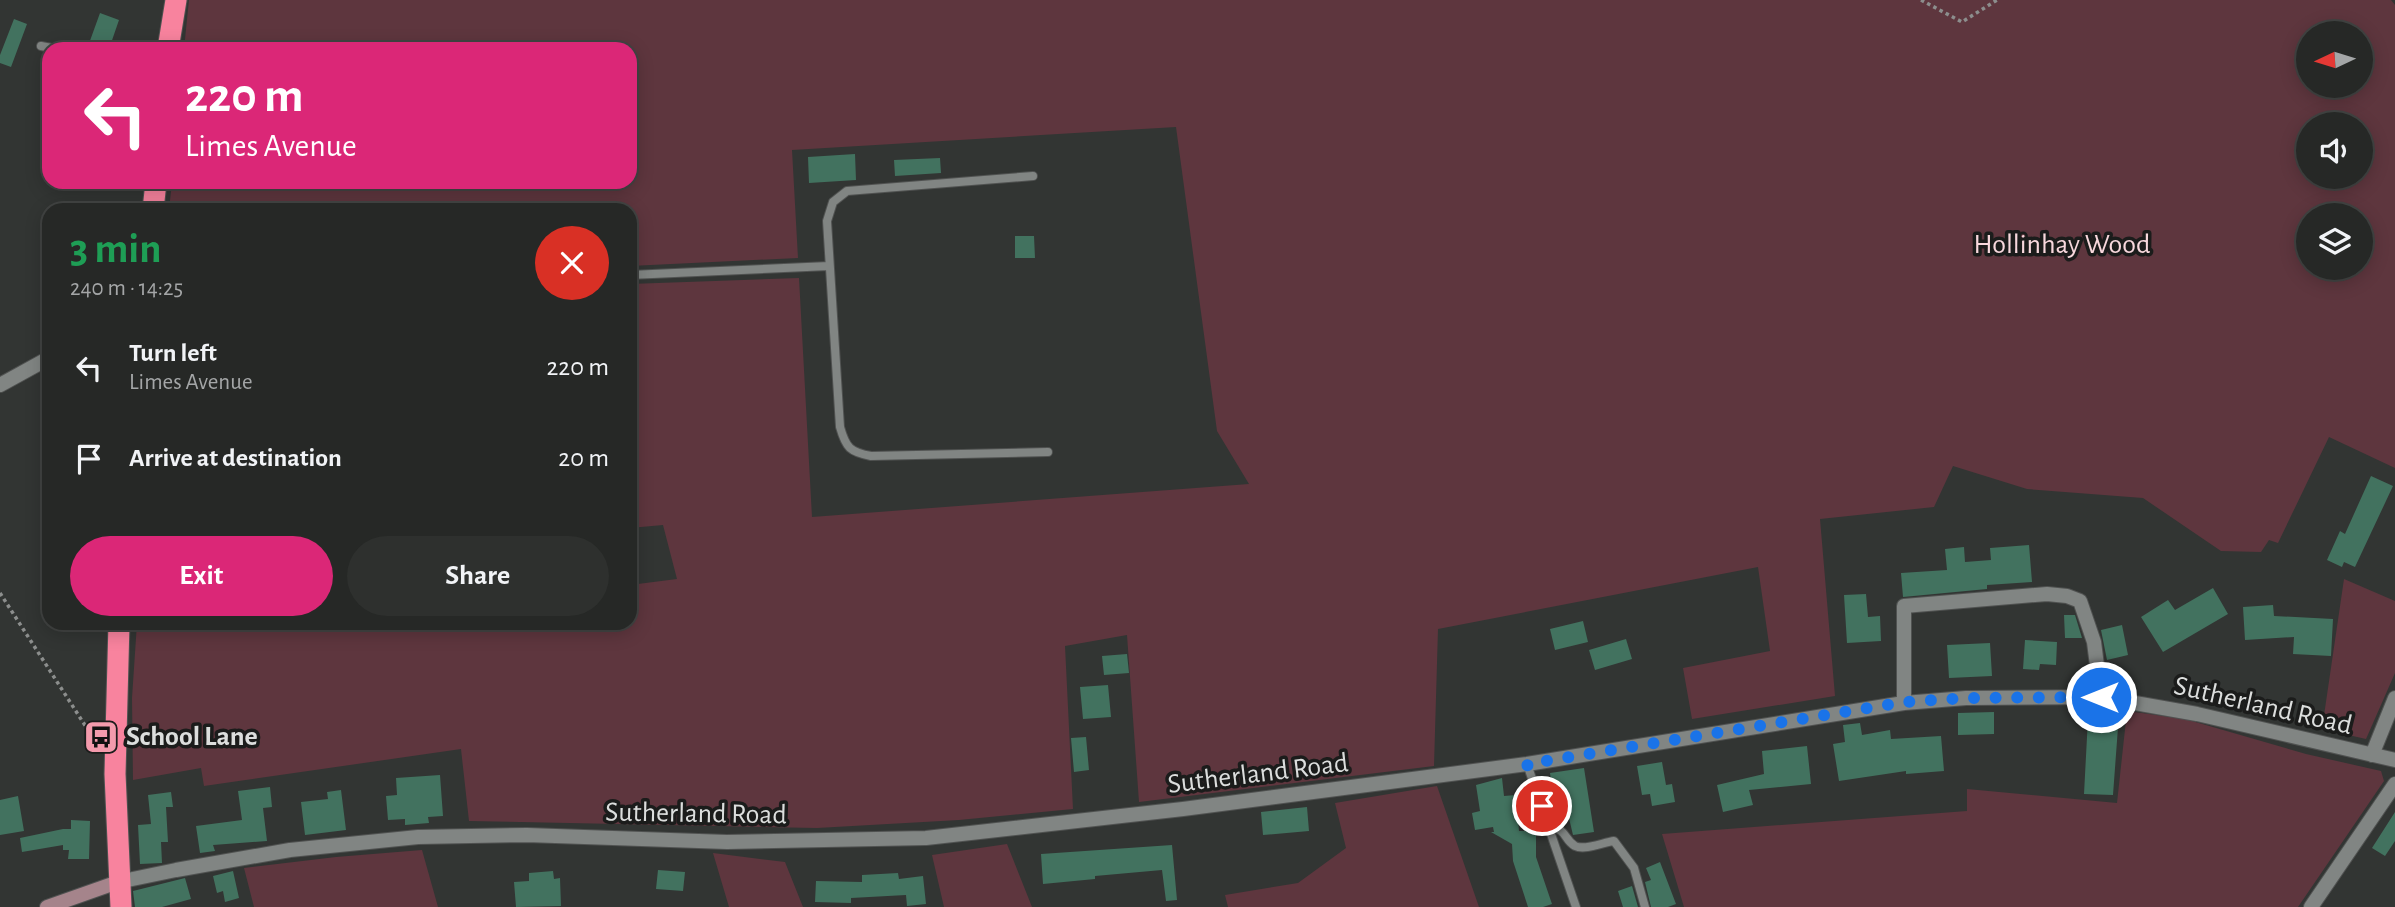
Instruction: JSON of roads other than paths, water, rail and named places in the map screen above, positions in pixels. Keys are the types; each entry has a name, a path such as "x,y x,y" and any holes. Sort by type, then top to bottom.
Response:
{"highway":[{"path":"169,42 176,0"},
{"path":"119,630 115,751 121,907"}],"street":[{"path":"0,385 42,362"},
{"path":"1904,702 1904,606 2047,594 2067,596 2080,601 2094,642 2101,697"},
{"name":"Sutherland Road","path":"118,882 290,850 418,837 527,835 727,842 926,838 1183,809 1527,764 1904,702 1966,698 2101,697 2197,714 2395,760"},
{"path":"2372,755 2395,698"},
{"path":"2311,907 2395,784"},
{"path":"47,907 118,882"}],"lane":[{"path":"1033,176 847,191 833,202 827,221 829,266 840,427 844,442 855,453 872,457 1048,452"},
{"path":"637,275 829,266"},
{"path":"1527,764 1576,907"},
{"path":"1549,827 1561,829 1575,846 1585,847 1614,841 1634,869 1645,907"}],"place":[{"name":"School Lane","path":"101,737"}],"park label":[{"name":"Hollinhay Wood","path":"2062,245"}]}
